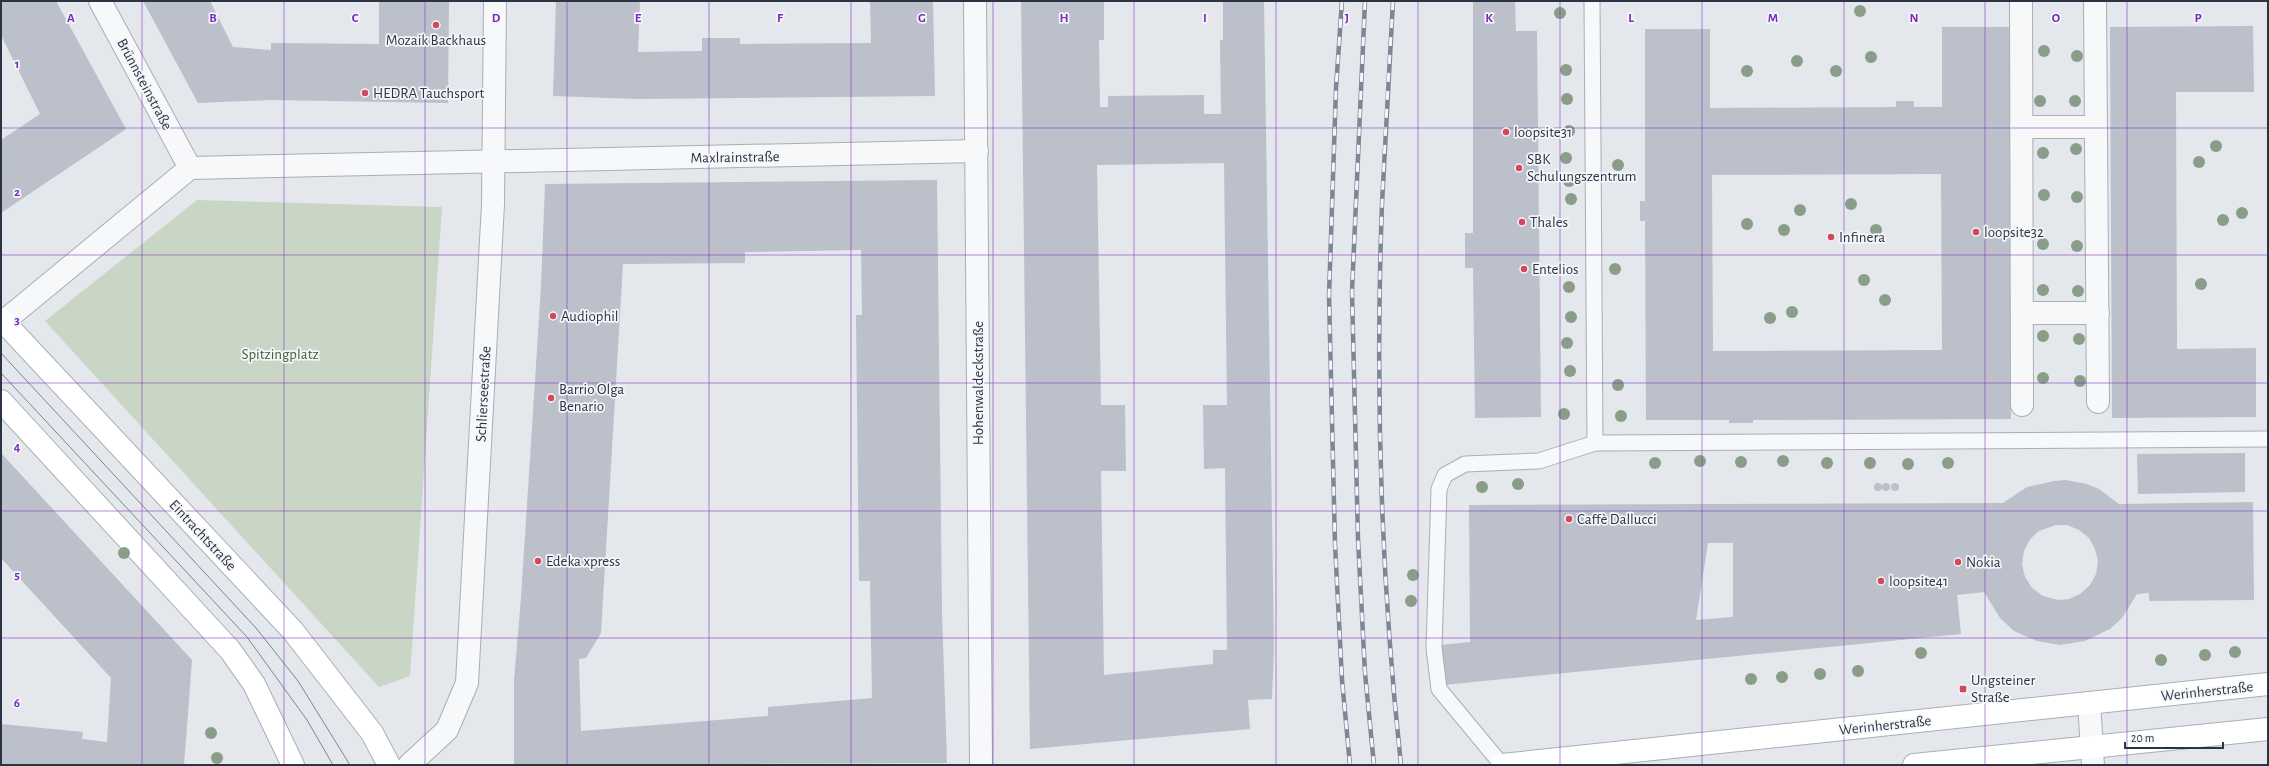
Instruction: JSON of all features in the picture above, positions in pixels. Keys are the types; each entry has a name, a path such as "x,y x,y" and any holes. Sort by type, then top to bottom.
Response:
{"main road":[{"name":"Eintrachtstraße","path":"2,321 293,631 372,733 389,765"},
{"path":"1,401 230,650 254,684 293,765"},
{"name":"Werinherstraße","path":"1502,765 2268,684"},
{"path":"1914,765 2093,756 2268,729"}],"street":[{"name":"Brünnsteinstraße","path":"100,1 190,168"},
{"name":"Schlierseestraße","path":"409,765 447,730 467,682 493,204 495,1"},
{"name":"Hohenwaldeckstraße","path":"975,1 981,765"},
{"path":"2021,1 2022,405"},
{"path":"2095,1 2098,402"},
{"path":"2021,127 2096,127"},
{"name":"Maxlrainstraße","path":"494,162 977,151"},
{"path":"2,321 190,168 494,162"},
{"path":"2022,313 2098,313"},
{"path":"2089,703 2093,756"}],"lane":[{"path":"1592,1 1595,443"},
{"path":"1502,765 1439,689 1434,648 1439,489 1446,475 1465,464 1540,462 1595,443 2268,439"}],"green space":[{"name":"Spitzingplatz","path":"197,200 442,207 410,676 379,687 45,321"}],"building":[{"path":"1,1 56,1 126,129 1,213 1,140 40,114 1,35"},
{"path":"143,1 210,1 233,47 271,50 271,43 379,44 379,1 449,1 448,103 270,100 198,103"},
{"path":"556,1 640,1 638,52 702,51 702,38 740,38 740,44 871,43 870,1 933,1 935,96 637,99 553,96"},
{"path":"1021,1 1104,1 1104,40 1099,40 1100,107 1108,107 1108,96 1204,95 1204,114 1221,114 1220,40 1223,40 1223,1 1264,1 1274,649 1272,699 1248,700 1250,729 1030,749","holes":["1224,163 1227,405 1203,405 1204,469 1225,468 1227,650 1213,650 1213,664 1104,675 1101,471 1126,471 1125,405 1101,405 1097,165"]},
{"name":"loopsite31","path":"1473,1 1515,1 1516,31 1537,31 1541,417 1475,418 1473,268 1465,268 1465,233 1473,233"},
{"path":"2253,26 2254,92 2176,92 2177,349 2256,348 2256,417 2112,418 2110,27"},
{"name":"loopsite32","path":"1942,27 2010,27 2011,419 1753,420 1753,423 1729,423 1729,420 1646,420 1645,221 1640,221 1640,201 1645,201 1645,29 1710,29 1710,108 1896,107 1896,101 1914,101 1914,107 1942,107","holes":["1941,174 1942,350 1713,351 1712,175"]},
{"path":"937,180 942,612 947,763 514,765 514,680 521,598 541,287 545,184","holes":["861,250 862,315 856,315 859,581 870,581 872,698 768,707 768,716 581,731 579,659 586,658 601,633 623,264 745,263 745,252"]},
{"path":"1,453 192,660 184,765 1,765 1,724 83,732 82,739 107,742 111,678 1,558"},
{"path":"2245,453 2245,492 2138,494 2137,454"},
{"name":"loopsite41","path":"2066,480 2087,484 2099,489 2119,504 2253,502 2254,600 2149,601 2149,593 2137,594 2122,618 2110,629 2085,641 2060,645 2037,641 2014,631 2000,618 1984,592 1957,595 1961,634 1443,685 1440,645 1470,642 1469,505 2003,503 2027,487","holes":["2056,525 2067,525 2079,530 2089,538 2095,549 2098,561 2096,574 2090,585 2080,594 2069,599 2058,600 2043,596 2032,588 2025,577 2022,564 2024,551 2030,539 2039,531","1708,543 1733,543 1733,617 1696,620"]},
{"path":"1878,483 1881,484 1881,490 1878,491 1875,490 1874,487 1875,484"},
{"path":"1886,483 1889,484 1889,490 1886,491 1883,490 1882,487 1883,484"},
{"path":"1895,483 1898,484 1898,490 1895,491 1892,490 1891,487 1892,484"}],"tram line":[{"path":"1,353 256,628 298,681 350,765"},
{"path":"1,373 247,637 307,720 333,765"}],"railway":[{"path":"1342,1 1336,88 1329,296 1335,544 1342,680 1350,765"},
{"path":"1365,1 1352,291 1358,539 1365,673 1374,765"},
{"path":"1393,1 1382,204 1379,345 1381,485 1384,556 1394,695 1401,765"}],"place":[{"name":"Mozaik Backhaus","path":"436,25"},
{"name":"HEDRA Tauchsport","path":"365,93"},
{"name":"loopsite31","path":"1506,132"},
{"name":"SBK Schulungszentrum","path":"1519,168"},
{"name":"Thales","path":"1522,222"},
{"name":"loopsite32","path":"1976,232"},
{"name":"Infinera","path":"1831,237"},
{"name":"Entelios","path":"1524,269"},
{"name":"Audiophil","path":"553,316"},
{"name":"Barrio Olga Benario","path":"551,398"},
{"name":"Caffè Dallucci","path":"1569,519"},
{"name":"Edeka xpress","path":"538,561"},
{"name":"Nokia","path":"1958,562"},
{"name":"loopsite41","path":"1881,581"},
{"name":"Ungsteiner Straße","path":"1963,689"}]}
